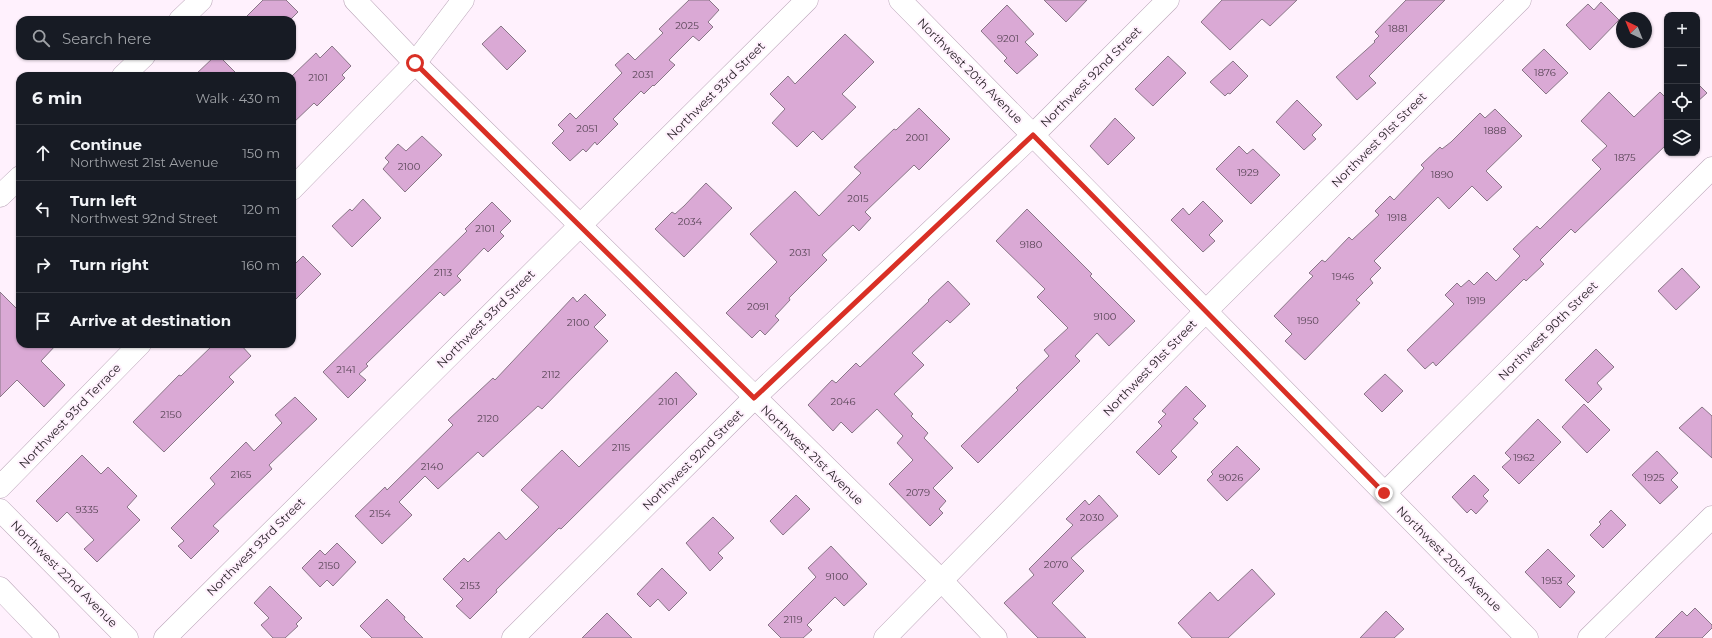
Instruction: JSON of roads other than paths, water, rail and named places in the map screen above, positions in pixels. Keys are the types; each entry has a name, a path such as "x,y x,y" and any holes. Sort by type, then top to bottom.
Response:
{"street":[{"path":"184,16 201,0"},
{"name":"Northwest 21st Avenue","path":"355,0 415,63 942,582 996,638"},
{"path":"296,185 415,63 463,0"},
{"name":"Northwest 93rd Street","path":"165,638 807,0"},
{"name":"Northwest 20th Avenue","path":"900,0 1527,638"},
{"name":"Northwest 92nd Street","path":"513,638 754,398 1033,135 1168,0"},
{"name":"Northwest 91st Street","path":"885,638 942,582 1206,311 1520,0"},
{"path":"127,72 140,60"},
{"name":"Northwest 90th Street","path":"1384,493 1712,168"},
{"path":"0,196 16,181"},
{"name":"Northwest 93rd Terrace","path":"0,487 136,348"},
{"name":"Northwest 22nd Avenue","path":"0,510 127,638"},
{"path":"1589,638 1712,517"},
{"path":"0,588 48,638"}]}
